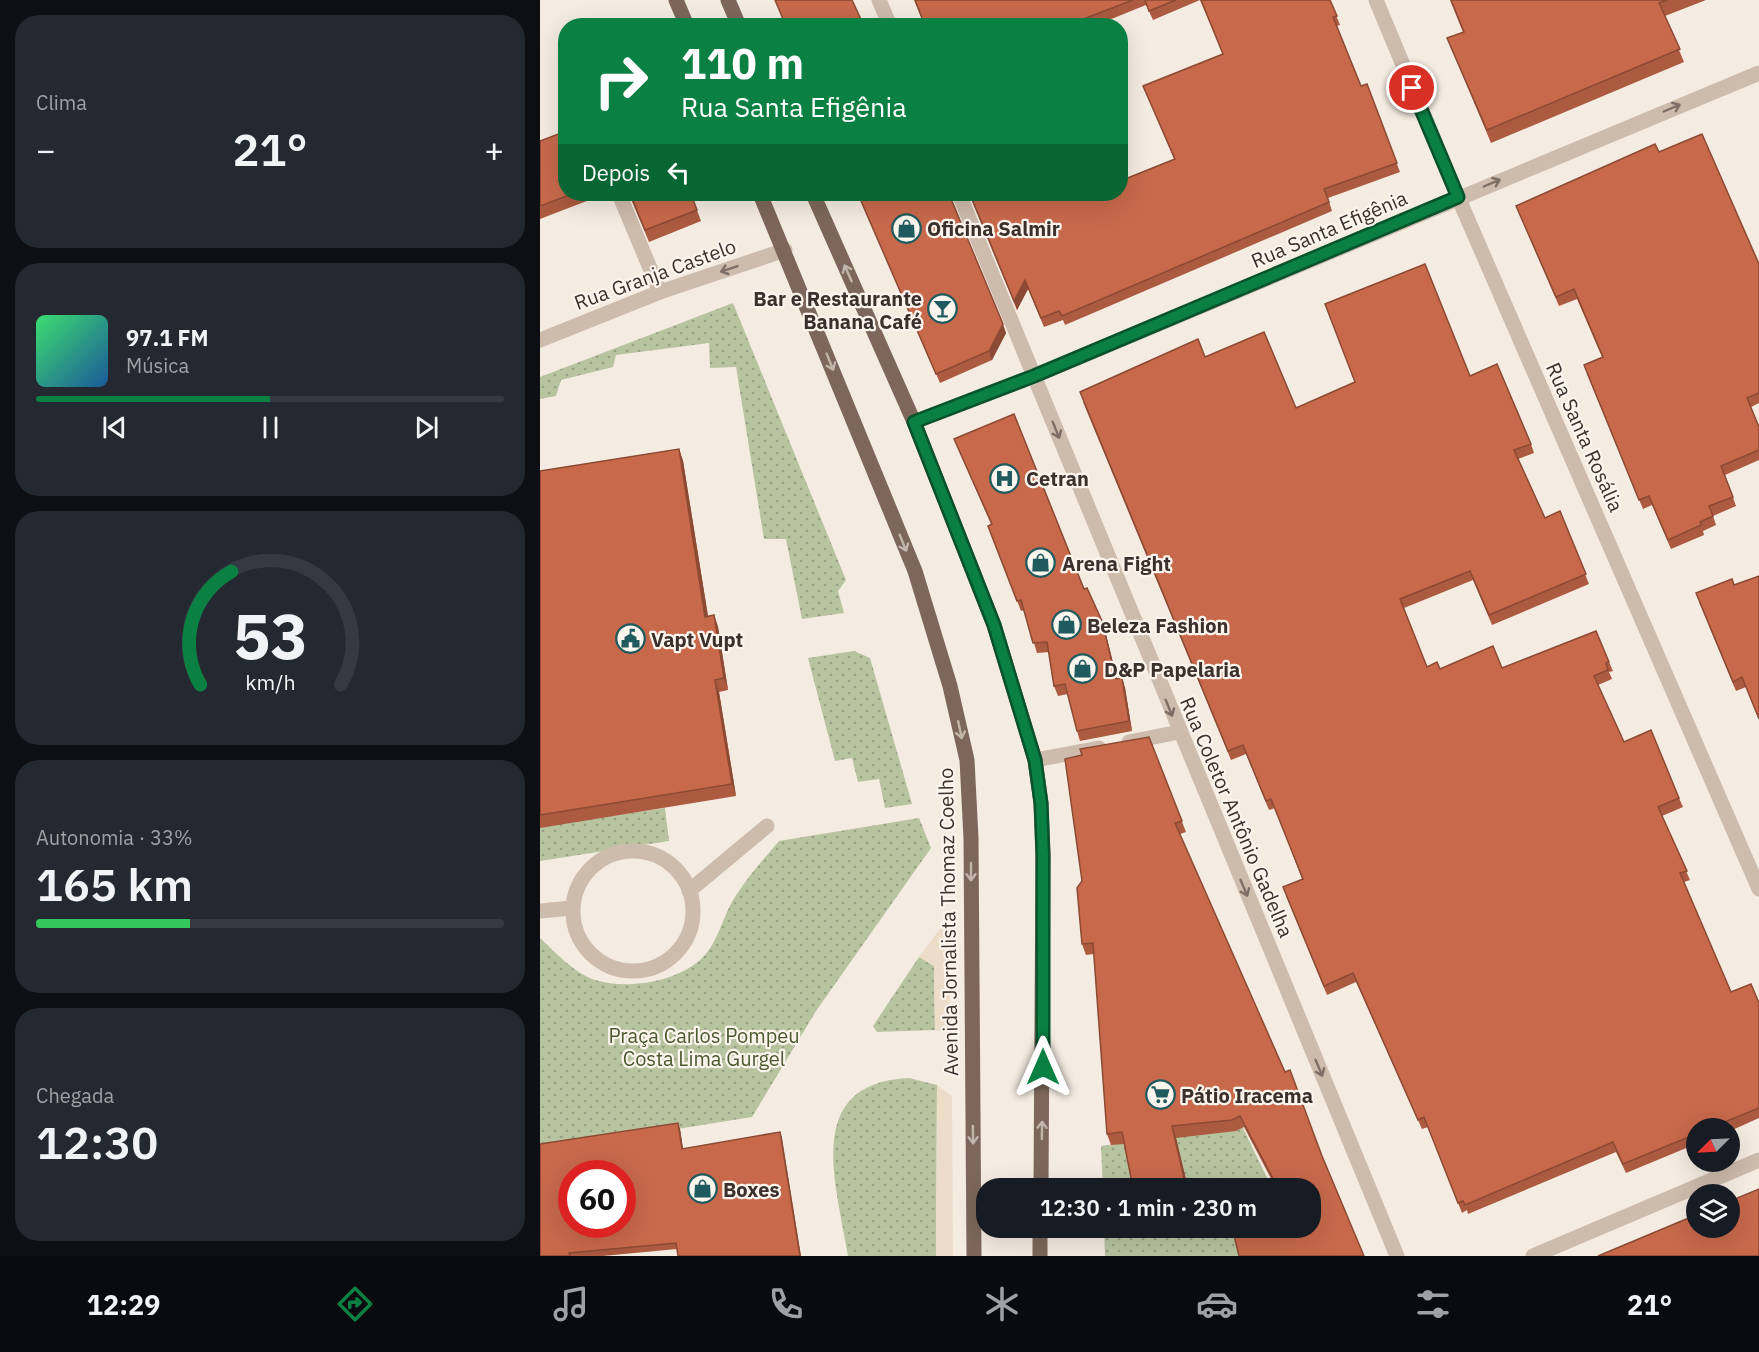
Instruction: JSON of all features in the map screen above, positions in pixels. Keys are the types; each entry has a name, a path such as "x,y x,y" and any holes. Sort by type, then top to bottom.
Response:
{"main road":[{"path":"676,0 684,18"},
{"path":"728,0 736,18"},
{"name":"Avenida Jornalista Thomaz Coelho","path":"763,201 915,571 950,686 967,760 971,838 975,1256"},
{"path":"816,201 914,422 994,625 1035,760 1041,803 1043,855 1041,1178"},
{"path":"1040,1238 1040,1256"}],"street":[{"path":"879,0 887,18"},
{"name":"Rua Santa Rosália","path":"1376,0 1458,197 1759,889"},
{"name":"Rua Santa Efigênia","path":"914,422 1034,376 1759,73"},
{"path":"622,201 660,292"},
{"name":"Rua Coletor Antônio Gadelha","path":"962,201 1397,1256"},
{"name":"Rua Granja Castelo","path":"540,340 660,292 785,250"},
{"path":"1035,760 1179,732"},
{"path":"689,891 768,826"},
{"path":"624,851 645,852 663,859 680,872 689,891 693,911 690,932 680,948 666,961 650,969 631,971 612,968 596,958 583,944 575,926 572,908 577,887 588,870 604,857 624,851"},
{"path":"540,911 572,908"},
{"path":"1533,1256 1759,1160"}],"green space":[{"path":"733,303 846,580 838,591 844,613 802,619 786,539 764,539 736,367 710,368 709,343 616,355 613,367 561,380 556,396 540,399 540,377"},
{"path":"854,651 870,658 912,804 885,808 879,779 858,782 852,758 835,761 808,658"},
{"path":"665,808 669,841 540,861 540,826"},
{"name":"Praça Carlos Pompeu Costa Lima Gurgel","path":"919,818 931,848 816,1011 752,1117 540,1151 540,938 573,968 595,980 636,984 664,979 690,968 706,954 736,896 779,841"},
{"path":"919,957 934,966 935,1030 877,1032 873,1026"},
{"path":"909,1078 937,1085 936,1256 848,1256 834,1170 834,1142 839,1118 852,1098 875,1084"},
{"path":"1241,1124 1267,1178 1103,1178 1101,1146"},
{"path":"1104,1238 1295,1238 1304,1256 1105,1256"}],"shaded area":[{"path":"949,917 950,1034 935,1030 934,966 919,957"},
{"path":"937,1085 952,1096 953,1256 936,1256"}],"building":[{"path":"775,0 852,0 860,18 783,18"},
{"path":"915,0 1133,0 1086,18 922,18"},
{"path":"1145,0 1176,0 1149,11"},
{"path":"1201,0 1330,0 1337,16 1333,17 1361,86 1367,84 1397,163 1324,189 1329,202 1062,316 1059,311 1041,318 1025,280 1014,301 973,201 1128,201 1128,178 1175,159 1143,86 1223,54"},
{"path":"1451,0 1668,0 1659,3 1680,49 1487,130 1447,38 1464,32"},
{"path":"558,134 558,199 540,206 540,141"},
{"path":"1702,134 1759,264 1759,393 1747,398 1759,427 1759,450 1721,466 1733,497 1709,506 1713,516 1700,522 1701,525 1668,540 1649,496 1639,500 1584,365 1603,357 1574,289 1556,297 1516,206 1655,144 1659,152"},
{"path":"633,201 694,201 697,210 645,230"},
{"path":"861,201 952,201 1003,324 989,351 936,374"},
{"path":"1425,264 1470,376 1497,364 1531,444 1514,450 1545,518 1560,511 1586,574 1489,615 1470,571 1400,599 1427,667 1437,662 1440,669 1493,646 1502,668 1596,631 1609,662 1606,663 1608,670 1594,676 1624,742 1651,730 1679,798 1658,807 1687,871 1680,873 1731,992 1751,984 1759,1003 1759,1108 1734,1118 1686,1118 1686,1138 1623,1164 1613,1142 1465,1205 1463,1201 1458,1203 1424,1117 1418,1120 1353,973 1324,986 1283,887 1303,879 1271,799 1266,801 1243,745 1228,751 1080,392 1198,339 1205,357 1264,332 1296,408 1355,382 1325,304"},
{"path":"1014,414 1084,589 1087,588 1102,621 1116,679 1122,678 1129,721 1077,731 1065,684 1054,686 1047,642 1033,643 1021,600 1017,601 988,526 992,524 954,439"},
{"name":"Vapt Vupt","path":"679,449 705,617 714,615 724,678 715,680 732,784 540,815 540,471"},
{"path":"1759,576 1759,719 1742,677 1733,682 1696,593 1732,579 1734,585"},
{"path":"1149,737 1182,821 1175,823 1285,1072 1290,1070 1322,1156 1364,1256 1239,1256 1235,1238 1321,1238 1321,1178 1273,1178 1240,1116 1232,1120 1172,1126 1184,1178 1131,1178 1122,1132 1107,1134 1093,943 1082,944 1077,888 1082,881 1065,759 1082,755 1080,749"},
{"path":"678,1123 682,1149 780,1132 800,1256 678,1256 676,1243 569,1253 570,1256 540,1256 540,1144"},
{"path":"1759,1189 1759,1256 1598,1256 1686,1219 1686,1238 1740,1238 1740,1197"}],"place":[{"name":"Oficina Salmir","path":"906,228"},
{"name":"Bar e Restaurante Banana Café","path":"943,309"},
{"name":"Cetran","path":"1005,478"},
{"name":"Arena Fight","path":"1041,563"},
{"name":"Beleza Fashion","path":"1066,625"},
{"name":"Vapt Vupt","path":"630,639"},
{"name":"D&P Papelaria","path":"1083,669"},
{"name":"Pátio Iracema","path":"1160,1095"},
{"name":"Boxes","path":"702,1189"}],"route":[{"path":"1043,1067 1043,855 1041,803 1035,760 994,625 914,422 1034,376 1458,197 1412,88"}]}
